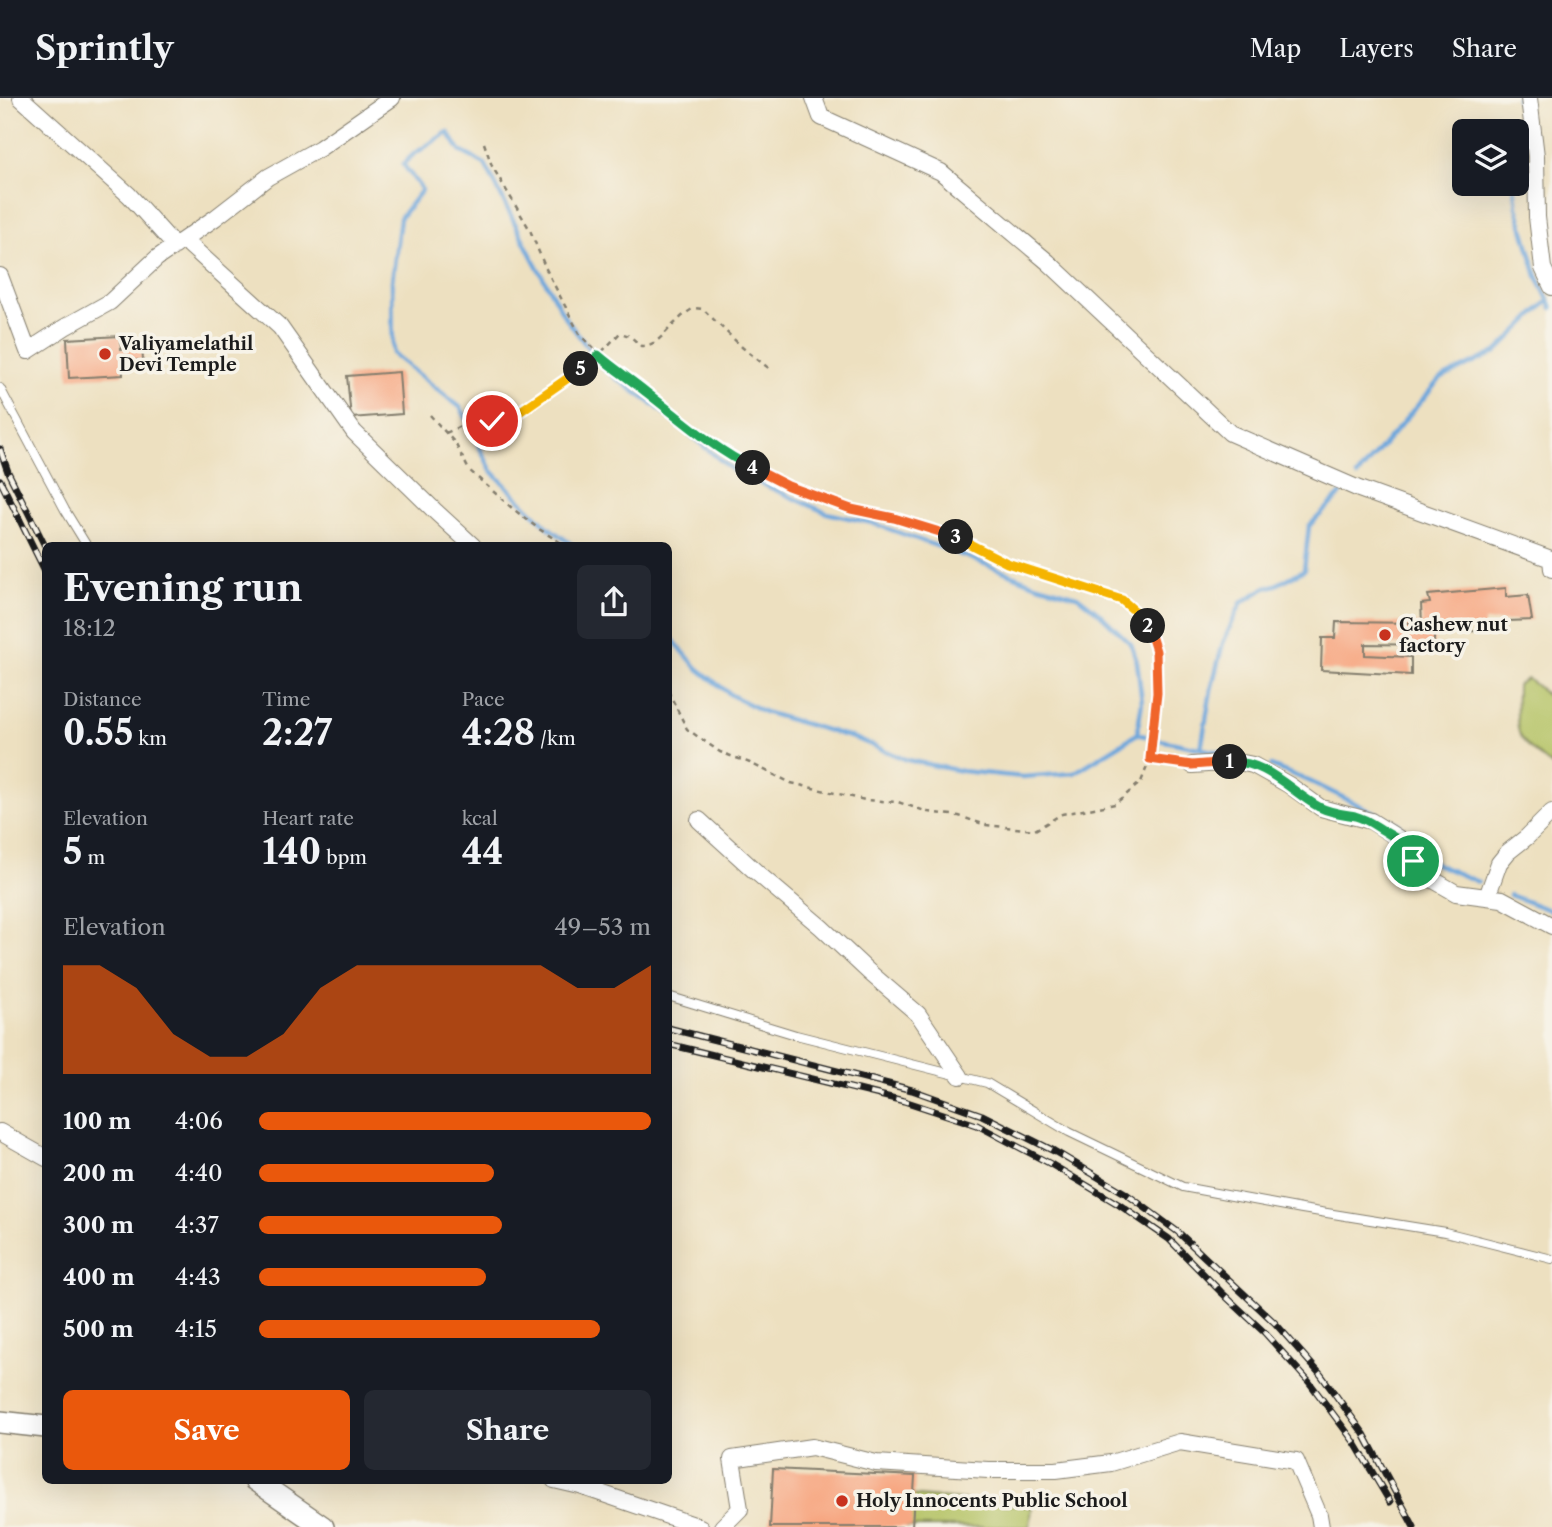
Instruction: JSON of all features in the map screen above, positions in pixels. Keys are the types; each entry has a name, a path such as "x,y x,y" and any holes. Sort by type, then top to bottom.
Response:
{"main road":[{"path":"0,1422 42,1427"},
{"path":"261,1484 323,1527"}],"street":[{"path":"21,98 180,243 280,327 354,432 469,542"},
{"path":"0,276 28,351 110,303 158,258 268,177 320,148 392,98"},
{"path":"814,98 821,117 941,172 1048,262 1230,433 1359,489 1552,562"},
{"path":"1529,98 1536,156 1537,218 1543,268 1552,287"},
{"path":"1192,765 1238,762 1253,765 1289,785 1321,808 1371,821 1398,838 1419,868 1430,878 1456,893 1502,899 1552,926"},
{"path":"1487,897 1499,863 1552,812"},
{"path":"699,820 918,1014 960,1076"},
{"path":"0,1132 42,1156"},
{"path":"722,1527 740,1509 732,1459 812,1447 876,1463 988,1470 1056,1470 1111,1463 1180,1442 1296,1461 1319,1515 1321,1527"},
{"path":"571,1484 700,1527"}],"lane":[{"path":"0,388 85,542"},
{"path":"672,997 796,1035 987,1083 1069,1132 1183,1187 1445,1231 1552,1259"}],"path":[{"path":"484,143 492,166 530,230 545,267 580,335 616,371 637,384 730,457 788,486 851,509 894,518 961,538 1007,563 1122,600 1145,620 1156,651 1157,693 1150,759 1141,782 1115,804 1062,814 1035,830 986,825 959,816 928,812 898,803 865,800 791,783 720,752 687,729 672,699"},
{"path":"446,433 466,423 492,421 515,415 591,363 620,333 630,336 641,346 650,346 694,308 703,309 743,348 771,370"},
{"path":"430,415 455,443 468,470 512,508 560,542"},
{"path":"1150,759 1192,765"}],"green space":[{"path":"1527,679 1552,699 1552,766 1534,752 1518,730 1517,685"},
{"path":"909,1495 1032,1507 1030,1527 907,1527"}],"building":[{"name":"Valiyamelathil Devi Temple","path":"120,336 121,349 142,347 143,360 122,361 123,375 69,378 67,339"},
{"path":"399,372 402,414 351,418 347,376"},
{"name":"Cashew nut factory","path":"1506,588 1506,597 1528,595 1532,620 1484,622 1484,631 1434,632 1434,645 1365,644 1365,655 1411,657 1411,675 1321,670 1322,638 1335,638 1336,622 1422,623 1421,604 1430,603 1428,595"},
{"name":"Holy Innocents Public School","path":"773,1469 915,1476 912,1527 770,1527"}],"waterway":[{"path":"1517,98 1522,119"},
{"path":"467,420 461,408 393,354 392,281 400,218 422,190 403,164 448,132 460,151 485,164 564,316 591,352"},
{"path":"1516,196 1537,276 1552,308"},
{"path":"1357,476 1440,379 1496,352 1549,300"},
{"path":"598,363 658,408 735,472 827,513 872,523 1035,584 1077,596 1131,644 1137,662 1142,702 1137,734 1145,736"},
{"path":"471,430 491,470 548,527 569,542"},
{"path":"1201,749 1211,690 1223,643 1241,603 1265,588 1304,570 1309,526 1341,494"},
{"path":"672,639 697,668 731,695 764,712 857,739 907,760 961,771 1023,777 1074,773 1137,734"},
{"path":"1160,740 1232,755"},
{"path":"1271,766 1309,781 1398,824 1436,864 1478,882"},
{"path":"1510,895 1552,911"}],"railway":[{"path":"0,449 8,472 43,542"},
{"path":"0,480 42,565"},
{"path":"672,1029 912,1090 982,1115 1054,1151 1125,1193 1178,1232 1275,1323 1321,1375 1364,1434 1414,1527"},
{"path":"672,1045 904,1101 977,1125 1118,1204 1169,1239 1265,1333 1309,1382 1355,1443 1390,1502"}],"place":[{"name":"Valiyamelathil Devi Temple","path":"105,354"},
{"name":"Cashew nut factory","path":"1385,635"},
{"name":"Holy Innocents Public School","path":"842,1501"}],"route":[{"path":"492,421 515,415 591,363 598,355 730,457 788,486 851,509 894,518 961,538 1007,563 1122,600 1145,620 1156,651 1157,693 1150,759 1192,765 1238,762 1253,765 1289,785 1321,808 1371,821 1398,838 1413,861"}]}
